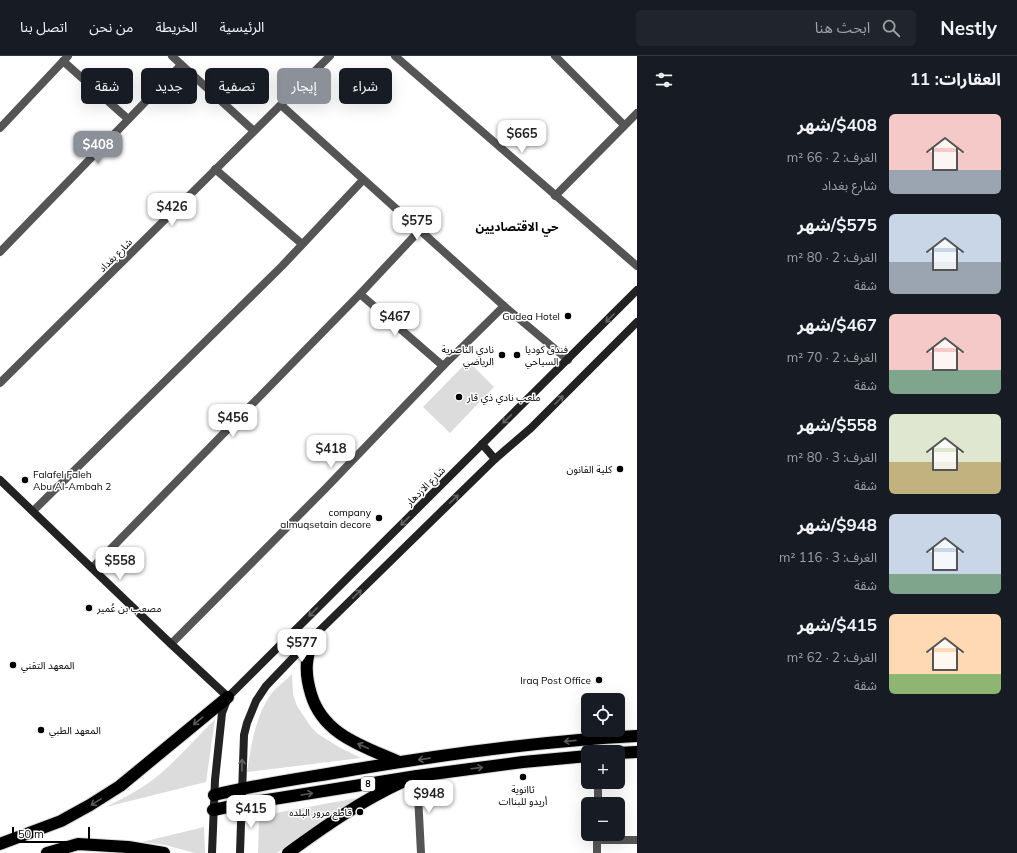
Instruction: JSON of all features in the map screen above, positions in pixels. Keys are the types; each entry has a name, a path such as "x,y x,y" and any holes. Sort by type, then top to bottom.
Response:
{"highway":[{"path":"311,639 306,664 308,684 314,704 328,725 347,739 399,762"},
{"path":"4,842 61,821 90,806 120,786 228,697"},
{"name":"8","path":"214,795 242,788 399,762 591,738 637,736"},
{"path":"625,753 637,752"},
{"name":"8","path":"213,810 417,776 523,762 581,757"},
{"path":"288,853 353,807 378,793 417,776"},
{"path":"47,853 78,844 164,853"}],"main road":[{"name":"شارع الازدهار","path":"228,697 637,290"},
{"path":"240,853 244,735 256,701 266,686 311,639 495,459 531,428 637,322"},
{"path":"482,444 495,459"},
{"path":"0,480 228,697 222,714 214,795 212,853"}],"street":[{"path":"172,56 254,131"},
{"name":"شارع بغداد","path":"0,383 330,56"},
{"path":"395,56 637,266"},
{"path":"555,56 624,125"},
{"path":"0,128 66,58 128,119"},
{"path":"0,252 181,65"},
{"path":"281,105 504,306 568,360"},
{"path":"555,196 637,113"},
{"path":"215,169 302,244"},
{"path":"33,511 277,272 363,180"},
{"path":"92,568 360,294 420,230"},
{"path":"360,294 444,366"},
{"path":"171,644 504,306"},
{"path":"417,776 421,853"},
{"path":"625,839 637,840"},
{"path":"597,841 597,853"}],"shaded area":[{"name":"ملعب نادي ذي قار","path":"468,361 494,387 450,433 423,407"},
{"path":"292,674 293,694 297,706 311,727 318,734 361,758 247,772 254,733 264,705 274,691"},
{"path":"215,719 206,782 106,807 139,789 159,775 176,760"},
{"path":"357,798 277,853 258,853 259,816"},
{"path":"204,827 205,853 195,853 165,845 142,842"}],"place":[{"name":"Gudea Hotel","path":"568,316"},
{"name":"نادي الناصرية الرياضي","path":"502,355"},
{"name":"فندق كوديا السياحي","path":"517,355"},
{"name":"ملعب نادي ذي قار","path":"459,397"},
{"name":"كلية القانون","path":"620,469"},
{"name":"Falafel Faleh Abu Al-Ambah 2","path":"25,480"},
{"name":"company almuqsetain decore","path":"379,518"},
{"name":"مصعب بن عُمير","path":"89,608"},
{"name":"المعهد التقني","path":"13,665"},
{"name":"Iraq Post Office","path":"599,680"},
{"name":"المعهد الطبي","path":"41,730"},
{"name":"ثاانوية أريدو للبناات","path":"523,777"},
{"name":"قاطع مرور البلده","path":"360,812"}],"district":[{"name":"حي الاقتصاديين","path":"517,227"}]}
